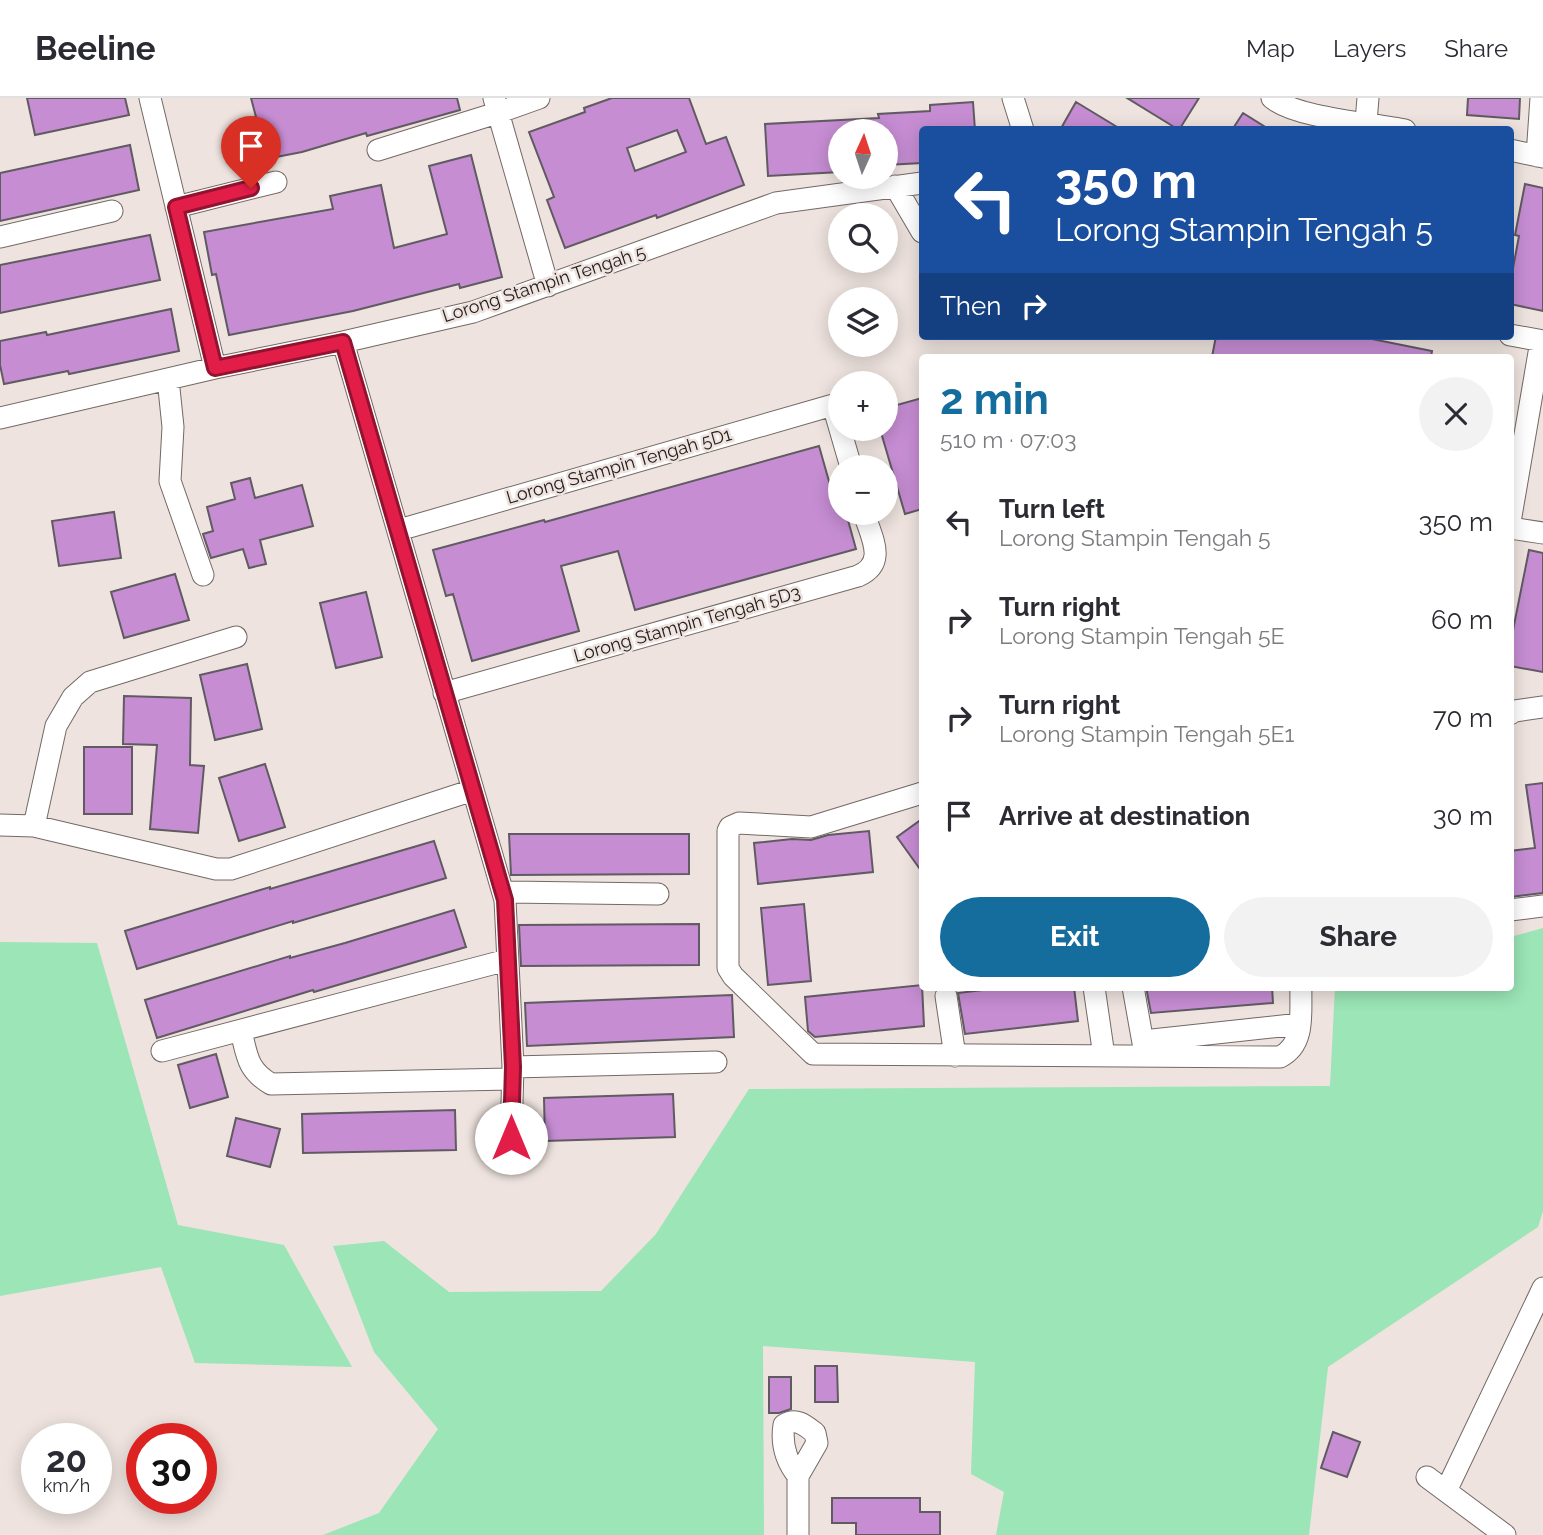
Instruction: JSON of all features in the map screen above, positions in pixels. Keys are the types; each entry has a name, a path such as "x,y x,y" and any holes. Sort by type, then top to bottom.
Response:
{"street":[{"path":"150,98 215,368"},
{"path":"378,150 495,106 539,98"},
{"path":"1013,98 1022,126"},
{"path":"1272,98 1294,110 1310,114 1386,126"},
{"path":"1366,122 1368,98"},
{"path":"1514,151 1540,156 1541,98"},
{"path":"495,106 548,286"},
{"path":"176,207 275,182"},
{"name":"Lorong Stampin Tengah 5","path":"898,186 919,183"},
{"name":"Lorong Stampin Tengah 5","path":"0,418 473,312 776,203 874,189"},
{"path":"897,189 919,227"},
{"path":"0,237 112,211"},
{"path":"1514,336 1542,341 1533,446 1514,493"},
{"path":"343,342 503,892 512,1073 511,1138"},
{"path":"168,379 173,427 170,481 203,575"},
{"name":"Lorong Stampin Tengah 5D1","path":"399,530 828,406"},
{"name":"Lorong Stampin Tengah 5D3","path":"444,693 858,576 870,571 875,565 876,557 867,525"},
{"path":"1514,529 1543,533"},
{"path":"34,826 56,726 73,697 90,682 236,638"},
{"path":"1514,712 1543,706"},
{"path":"0,825 34,826 216,869 231,869 473,790"},
{"path":"919,794 811,827 738,823 730,827 727,837 727,960 733,976 813,1054 1104,1056 1300,1024"},
{"path":"503,892 657,894"},
{"path":"1514,910 1543,906"},
{"path":"162,1051 507,960"},
{"path":"1095,991 1104,1056"},
{"path":"1134,991 1144,1049"},
{"path":"1144,1049 1280,1057 1287,1054 1297,1040 1301,991"},
{"path":"946,996 955,1056"},
{"path":"241,1031 250,1067 271,1084 716,1062"},
{"path":"1446,1491 1543,1288"},
{"path":"798,1476 798,1535"},
{"path":"1427,1477 1505,1535"}],"green space":[{"path":"1543,928 1543,1211 1538,1227 1328,1367 1309,1535 996,1535 1004,1492 971,1474 975,1362 763,1346 764,1535 323,1535 379,1513 438,1429 374,1352 333,1246 384,1241 449,1292 601,1291 656,1234 749,1089 1330,1086 1335,991 1514,991 1514,936"},
{"path":"0,942 97,943 178,1225 284,1245 352,1367 195,1363 161,1267 0,1296"}],"building":[{"path":"27,98 125,98 129,115 35,135"},
{"path":"251,98 457,98 460,110 367,136 366,133 302,152 255,161 247,119 256,117"},
{"path":"612,98 689,98 706,144 726,137 744,185 657,218 656,215 565,248 547,200 554,197 529,132 585,112 584,108","holes":["677,130 686,152 635,171 627,148"]},
{"path":"1127,98 1199,98 1182,126 1172,126"},
{"path":"1468,98 1520,98 1519,119 1467,115"},
{"path":"973,102 975,126 919,126 919,163 898,164 898,119 860,119 879,118 878,114 930,111 930,105"},
{"path":"1076,102 1115,126 1062,126"},
{"path":"1243,113 1264,126 1235,126"},
{"path":"828,121 828,173 768,176 765,124"},
{"path":"130,145 139,190 0,221 0,173"},
{"path":"471,155 502,277 460,288 459,284 353,311 229,335 216,274 212,275 204,232 333,209 330,196 381,185 394,248 447,234 429,166"},
{"path":"1525,184 1543,188 1543,311 1514,305 1514,263 1519,236 1515,235"},
{"path":"150,235 160,280 0,313 0,265"},
{"path":"171,309 179,351 69,374 68,371 4,384 0,365 0,341 46,332 47,335"},
{"path":"1215,340 1377,340 1432,351 1432,354 1213,354"},
{"path":"919,399 919,510 905,514 898,490 898,455 888,455 884,441 898,441 898,405"},
{"path":"819,446 828,478 828,525 849,525 856,549 635,610 618,551 561,566 579,631 472,661 453,594 446,596 433,550 544,520 545,522"},
{"path":"250,478 255,498 302,485 313,526 260,540 266,564 249,568 243,549 211,558 203,534 213,531 207,507 235,499 231,483"},
{"path":"114,512 121,558 59,566 52,521"},
{"path":"1529,550 1543,553 1543,672 1514,667 1514,625"},
{"path":"175,574 189,620 124,638 111,592"},
{"path":"366,592 382,657 336,668 320,603"},
{"path":"247,664 262,729 215,740 200,675"},
{"path":"124,696 191,698 190,765 204,766 198,833 150,829 157,745 123,744"},
{"path":"84,747 132,747 132,814 84,814"},
{"path":"265,764 285,827 239,841 219,778"},
{"path":"1543,783 1543,893 1514,897 1514,851 1535,848 1526,785"},
{"path":"919,821 919,868 897,837"},
{"path":"869,831 873,872 758,884 754,843 811,840 828,835"},
{"path":"509,834 689,834 689,874 511,875"},
{"path":"434,841 446,878 137,969 125,931"},
{"path":"804,904 811,981 768,985 761,908"},
{"path":"454,910 466,947 157,1038 145,1000"},
{"path":"699,924 699,965 521,966 519,925"},
{"path":"919,985 919,991 922,991 924,1026 815,1037 808,1031 805,997"},
{"path":"1074,991 1078,1021 965,1034 958,993"},
{"path":"1147,991 1272,991 1273,1003 1151,1013"},
{"path":"732,995 734,1037 527,1046 525,1003"},
{"path":"216,1054 228,1097 190,1108 178,1065"},
{"path":"673,1094 675,1137 545,1141 544,1098"},
{"path":"455,1110 456,1150 303,1153 302,1114"},
{"path":"236,1118 280,1129 270,1167 227,1156"},
{"path":"815,1366 837,1366 838,1402 815,1402"},
{"path":"769,1377 791,1377 791,1409 769,1413"},
{"path":"1333,1432 1360,1442 1347,1477 1321,1468"},
{"path":"832,1498 920,1498 920,1512 940,1512 940,1535 856,1535 856,1523 832,1523"}],"route":[{"path":"251,188 176,207 215,368 343,342 505,900 513,1067 511,1138"}]}
